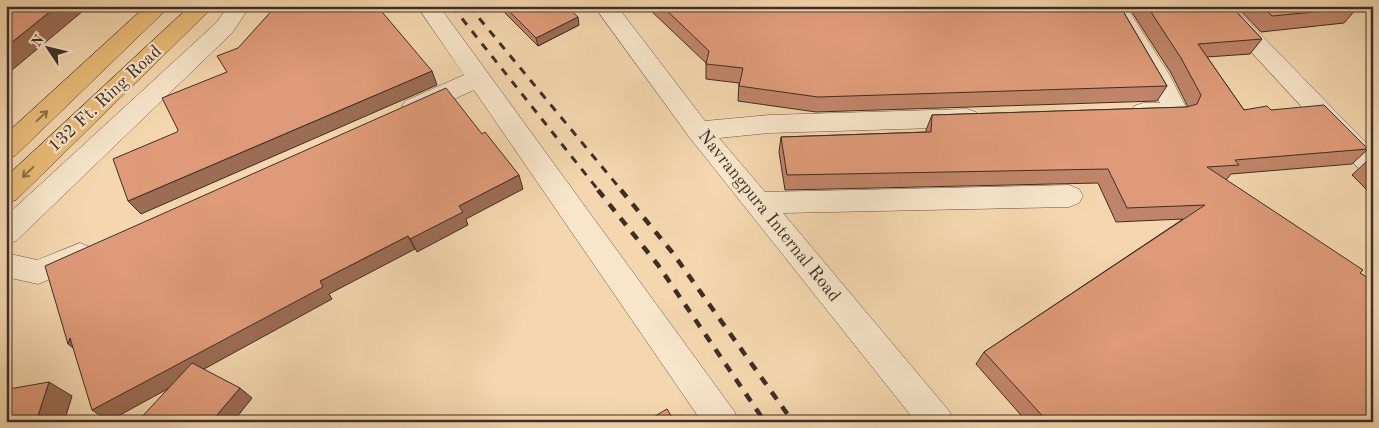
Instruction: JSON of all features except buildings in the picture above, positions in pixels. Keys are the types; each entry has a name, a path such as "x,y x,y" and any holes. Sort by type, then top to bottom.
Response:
{"main road":[{"name":"132 Ft. Ring Road","path":"6,149 159,6"},
{"name":"132 Ft. Ring Road","path":"6,193 203,6"}],"street":[{"path":"6,233 224,28 239,6"},
{"path":"428,6 722,422"},
{"name":"Navrangpura Internal Road","path":"605,6 699,131 760,203 937,422"},
{"path":"1115,6 1157,74 1176,111 1116,112"},
{"path":"1220,6 1368,162 1373,161"},
{"path":"389,118 479,78"},
{"path":"699,131 769,124 987,117"},
{"path":"760,203 1068,196"},
{"path":"6,265 38,272 102,245"}],"railway":[{"path":"452,6 599,191"},
{"path":"469,6 622,191"},
{"path":"598,190 658,265 765,422"},
{"path":"621,190 672,252 793,422"}]}
